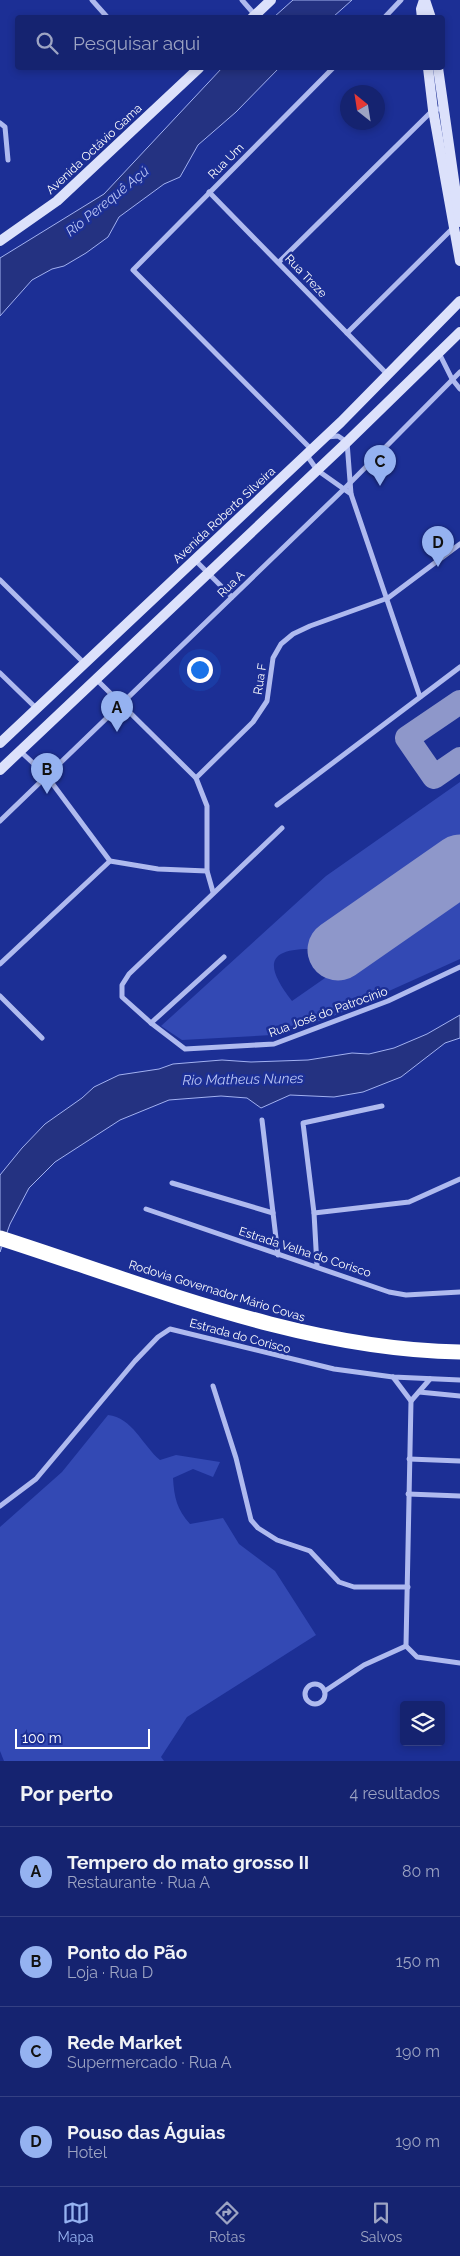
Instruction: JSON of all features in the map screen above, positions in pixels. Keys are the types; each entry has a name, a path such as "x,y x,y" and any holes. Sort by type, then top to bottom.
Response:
{"highway":[{"name":"Rodovia Governador Mário Covas","path":"0,1238 284,1328 383,1346 460,1352"}],"street":[{"path":"92,0 105,15"},
{"path":"242,0 252,15"},
{"path":"254,15 271,0"},
{"path":"387,15 401,0"},
{"path":"422,15 421,9 424,0"},
{"path":"424,0 431,15"},
{"name":"Avenida Octávio Gama","path":"0,241 57,201 198,70"},
{"name":"Rua Um","path":"312,450 133,270 208,192 332,70"},
{"path":"428,70 432,110 458,225"},
{"path":"438,70 458,225 460,261"},
{"path":"279,262 432,110 444,108"},
{"path":"0,123 5,128 8,160"},
{"name":"Rua Treze","path":"208,192 279,262 388,375"},
{"path":"347,333 458,225"},
{"name":"Avenida Roberto Silveira","path":"0,743 312,450 460,301"},
{"path":"0,770 348,442 460,332"},
{"path":"439,353 452,379 460,389"},
{"name":"Rua A","path":"0,821 344,489 460,372"},
{"path":"324,438 338,436 348,442"},
{"path":"348,442 351,494 388,598 420,697"},
{"path":"312,450 308,457 317,470 351,494"},
{"name":"Rua F","path":"196,778 254,722 267,701 273,658 281,644 293,634 310,626 388,598 460,544"},
{"path":"195,560 232,597"},
{"path":"0,580 85,664 88,674 97,680 121,706 196,778 207,806 207,871 213,892"},
{"path":"99,650 109,650 115,658 115,663"},
{"path":"276,805 460,667"},
{"path":"0,673 36,708"},
{"path":"20,751 46,775 110,861 158,869 207,871"},
{"name":"Rua José do Patrocínio","path":"282,828 128,974 122,985 122,997 151,1023 185,1049 274,1044 388,1001 460,967"},
{"path":"0,964 110,861"},
{"path":"151,1023 224,957"},
{"path":"0,996 42,1038"},
{"path":"318,1266 314,1213 303,1123 382,1106"},
{"path":"262,1120 278,1255"},
{"path":"314,1213 409,1202 460,1179"},
{"path":"172,1183 273,1213"},
{"name":"Estrada Velha do Corisco","path":"146,1209 278,1255 318,1266 389,1292 406,1295 460,1292"},
{"name":"Estrada do Corisco","path":"0,1506 36,1479 140,1356 158,1337 170,1329 315,1366 392,1377 460,1380"},
{"path":"392,1377 411,1401"},
{"path":"430,1379 411,1401 406,1646 417,1657 460,1663"},
{"path":"213,1386 236,1458 251,1520 258,1528 277,1540 310,1551 339,1582 354,1587 408,1587"},
{"path":"419,1392 460,1396"},
{"path":"409,1459 460,1461"},
{"path":"408,1494 460,1496"},
{"path":"325,1691 323,1687 315,1683 306,1687 305,1696 310,1703 318,1704 324,1699 325,1691 364,1665 406,1646"}],"shaded area":[{"path":"460,782 460,846 312,949 285,952 274,963 274,970 292,1001 460,884 460,959 329,1018 272,1035 182,1040 161,1026 326,876"},
{"path":"108,1415 116,1417 131,1426 160,1460 176,1455 220,1462 213,1477 193,1469 173,1478 175,1497 182,1514 190,1524 223,1518 239,1544 275,1571 316,1635 187,1717 161,1757 164,1761 4,1761 0,1751 0,1527 62,1472"}],"water":[{"path":"293,0 352,0 335,15 276,15"},
{"name":"Rio Perequê Açú","path":"220,70 277,70 236,112 198,145 180,177 164,184 119,217 108,237 86,253 64,266 52,269 32,280 0,316 0,258 104,194"},
{"name":"Rio Matheus Nunes","path":"460,1015 460,1038 445,1043 401,1077 363,1092 334,1097 290,1095 261,1108 247,1098 221,1096 169,1100 120,1120 55,1162 29,1188 10,1224 0,1252 0,1175 45,1124 82,1098 94,1087 119,1075 159,1069 173,1064 222,1060 251,1062 308,1060 352,1053 369,1054 394,1048 427,1034"}],"taxiway":[{"path":"460,702 407,738 434,777 460,759"}],"runway":[{"path":"338,950 460,865"}],"place":[{"name":"Rede Market","path":"380,486"},
{"name":"Pouso das Águias","path":"438,567"},
{"name":"Tempero do mato grosso II","path":"117,732"},
{"name":"Ponto do Pão","path":"47,794"}]}
